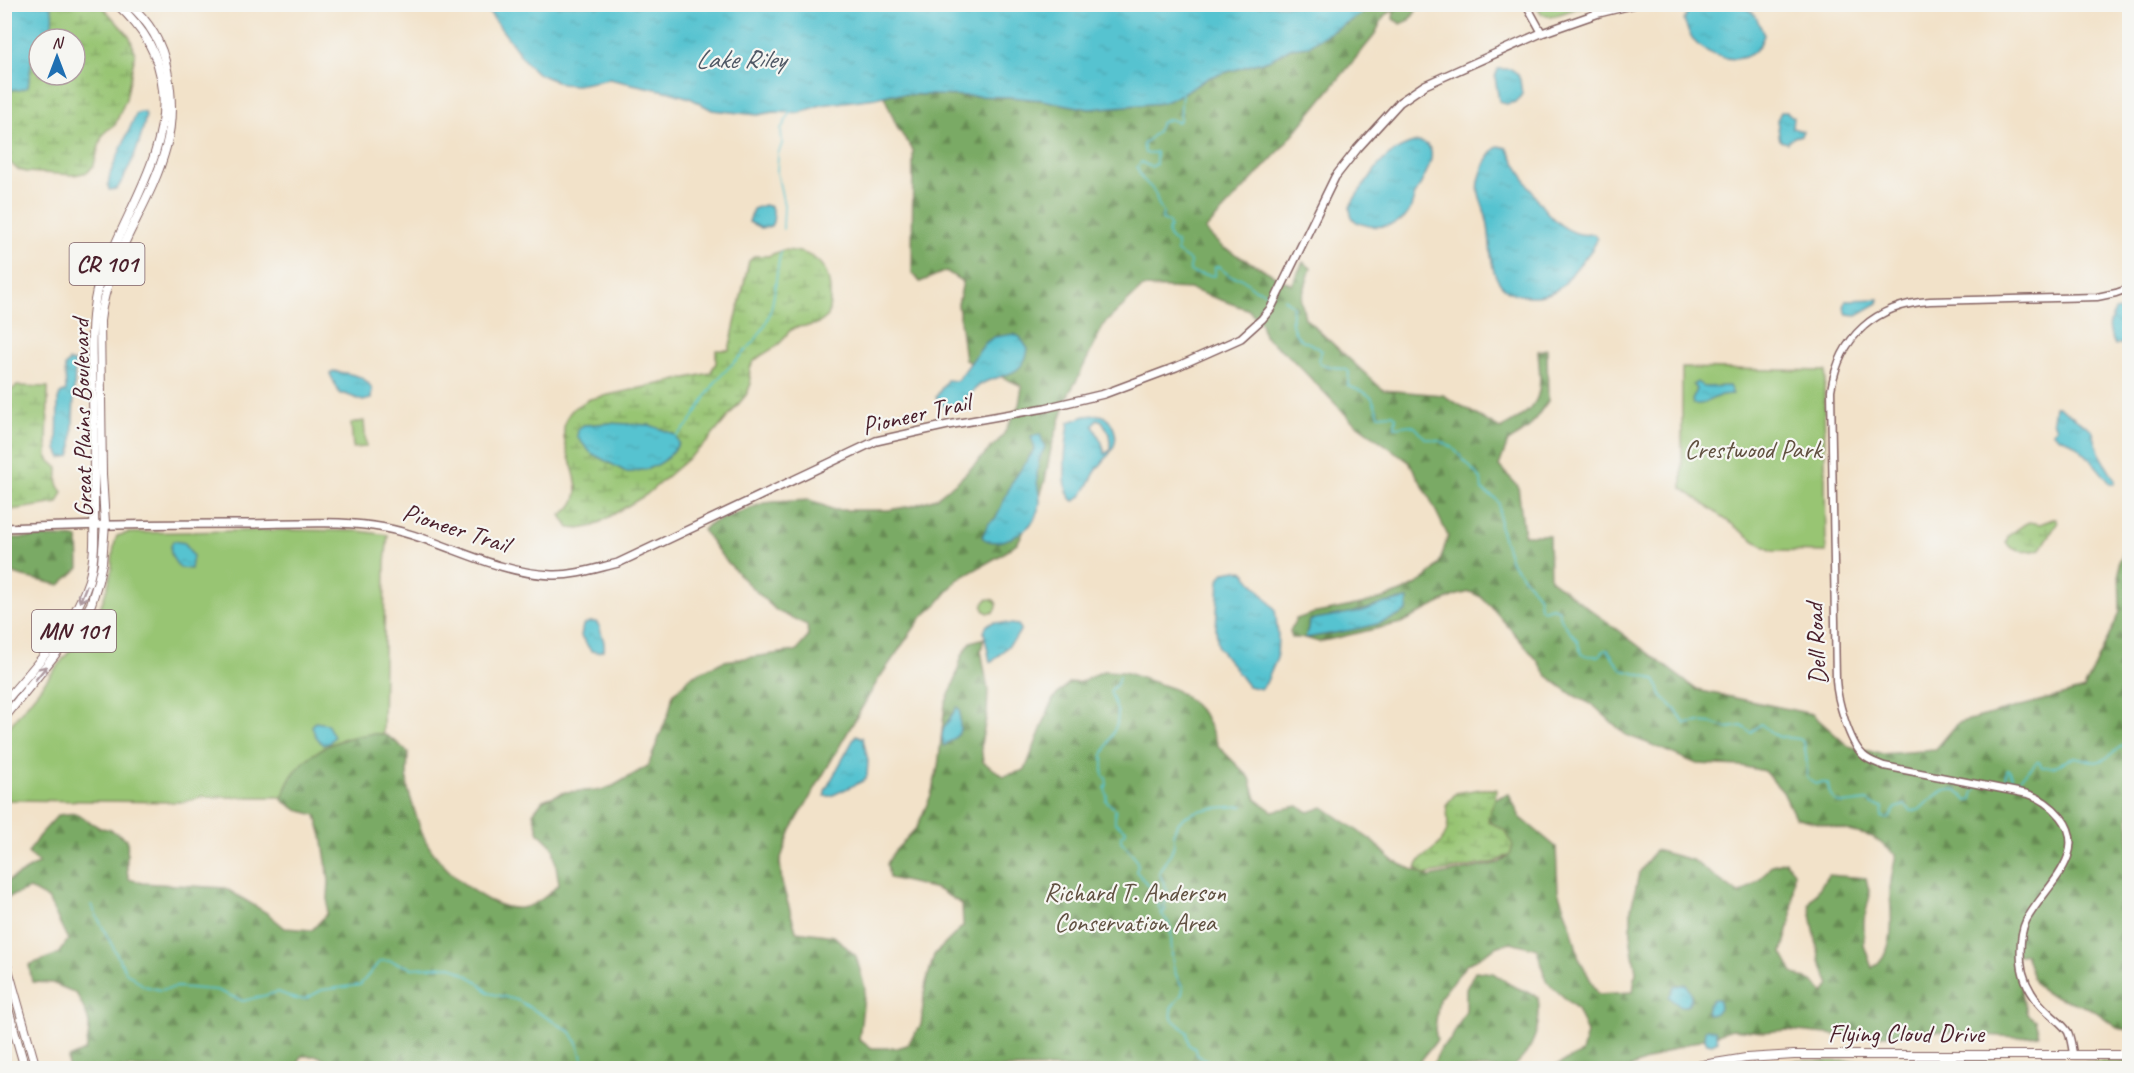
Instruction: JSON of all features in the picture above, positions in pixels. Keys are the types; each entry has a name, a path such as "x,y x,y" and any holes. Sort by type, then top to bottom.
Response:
{"main road":[{"name":"Great Plains Boulevard","path":"4,703 58,637 77,608 91,569 95,537 92,364 97,290 115,243 154,159 163,121 163,90 157,63 146,35 134,19 117,4"},
{"name":"Great Plains Boulevard","path":"4,718 85,616 100,572 105,525 100,321 103,297 121,247 152,183 166,147 172,112 170,84 159,39 140,13 129,4"},
{"name":"Pioneer Trail","path":"4,528 95,525 371,525 400,531 530,573 554,575 618,563 876,441 1104,394 1176,367 1241,338 1271,308 1335,177 1356,149 1400,102 1425,85 1542,33 1636,4"},
{"path":"4,956 36,1068"},
{"path":"4,995 25,1068"},
{"name":"Flying Cloud Drive","path":"1684,1068 1737,1059 1794,1054 2130,1055"}],"street":[{"path":"1526,4 1542,33"},
{"name":"Dell Road","path":"2073,1054 2066,1029 2043,1007 2027,986 2020,951 2026,920 2062,870 2068,856 2070,833 2062,819 2047,803 2028,794 1884,766 1869,760 1862,754 1852,738 1839,698 1836,680 1831,390 1836,367 1852,338 1870,321 1894,308 1906,304 1929,302 2097,297 2130,288"}],"green space":[{"path":"51,5 101,5 130,37 135,54 126,99 115,125 106,131 101,139 94,165 88,172 74,175 26,172 17,169 5,158 4,87 5,89 27,78 27,87 87,87 87,27 50,27"},
{"name":"Richard T. Anderson Conservation Area","path":"1371,5 1415,5 1416,11 1410,20 1401,24 1393,19 1394,10 1384,16 1374,36 1280,150 1205,230 1222,247 1292,285 1303,262 1311,268 1301,300 1305,318 1383,390 1443,395 1500,429 1525,414 1537,399 1540,379 1538,351 1547,349 1548,401 1528,429 1508,442 1499,466 1518,486 1524,535 1549,535 1550,579 1697,690 1812,714 1848,746 1881,754 1935,750 1958,723 2084,689 2120,612 2119,561 2123,554 2123,528 2129,528 2129,1030 2120,1029 2092,1009 2043,992 2034,981 2025,954 2016,956 2018,977 2027,1014 2035,1020 2039,1035 2018,1037 1920,1030 1857,1037 1787,1030 1763,1032 1732,1029 1673,1049 1630,1068 1556,1068 1553,1067 1582,1053 1587,1033 1577,1009 1546,981 1537,949 1511,942 1496,947 1466,965 1439,999 1435,1029 1437,1040 1415,1068 338,1068 318,1056 301,1056 297,1068 68,1068 68,1058 85,1051 89,1033 87,1015 76,993 52,983 32,982 29,965 58,954 68,940 48,899 30,889 6,898 4,883 39,863 28,853 38,837 58,815 75,813 100,828 109,829 127,839 129,879 142,883 225,888 267,913 285,928 312,930 327,914 329,881 322,836 316,815 297,810 282,800 286,787 300,766 320,750 344,739 367,734 382,734 391,738 408,752 408,789 415,813 430,848 451,873 479,895 494,903 521,908 532,905 559,884 553,847 539,833 533,813 543,800 565,792 601,790 613,786 648,766 669,712 673,694 692,676 724,661 796,651 808,637 807,625 777,611 721,555 703,530 709,524 764,503 773,502 810,500 834,510 888,510 912,506 936,498 958,481 1002,437 1019,405 1022,386 965,360 958,304 963,282 946,271 920,282 912,272 913,150 898,129 884,96 892,94 1010,97 1042,100 1089,109 1163,103 1210,77 1272,59 1290,48 1309,46 1360,15","holes":["1143,287 1190,289 1249,310 1261,323 1264,336 1290,357 1351,420 1409,462 1448,536 1439,563 1429,575 1415,585 1381,599 1296,619 1290,631 1292,638 1305,638 1319,642 1401,623 1454,596 1470,592 1481,597 1537,660 1547,676 1573,695 1593,705 1626,735 1697,764 1741,766 1764,771 1783,792 1795,817 1873,837 1896,855 1890,888 1890,942 1881,960 1872,968 1864,945 1864,920 1870,895 1866,878 1828,875 1809,904 1820,961 1830,985 1824,993 1814,983 1793,973 1782,953 1792,915 1794,872 1785,861 1772,865 1758,881 1739,894 1692,860 1655,850 1639,873 1631,909 1631,943 1636,971 1633,992 1598,994 1579,958 1558,891 1556,847 1520,817 1509,794 1492,799 1483,824 1508,856 1499,863 1430,877 1393,861 1374,842 1323,807 1309,812 1298,806 1272,811 1256,799 1250,778 1219,747 1205,716 1190,700 1174,689 1124,672 1103,671 1081,682 1069,683 1053,699 1025,770 1004,776 983,762 981,744 987,714 988,690 981,650 984,638 971,642 962,655 945,704 938,767 931,795 917,827 893,853 887,864 889,878 937,889 962,904 963,926 934,955 925,987 921,1025 907,1045 897,1048 872,1048 859,1040 865,988 856,956 834,936 796,931 782,883 780,861 791,830 878,680 921,618 938,603 957,580 1001,555 1018,542 1035,510 1045,481 1051,448 1069,393 1104,324"]},
{"path":"1536,5 1587,5 1551,17 1542,14"},
{"path":"783,250 809,255 824,269 830,290 828,316 815,324 792,329 775,347 757,358 750,368 751,384 746,395 707,442 646,495 594,526 569,528 561,515 573,504 577,492 564,435 565,421 574,408 590,399 710,373 716,363 716,350 729,350 749,261 755,256 768,256"},
{"name":"Crestwood Park","path":"1682,368 1826,371 1824,390 1826,552 1772,551 1682,488"},
{"path":"17,386 48,387 47,456 58,468 58,483 63,492 58,503 5,511 5,394"},
{"path":"364,421 366,447 353,448 351,423"},
{"path":"2053,519 2058,522 2041,549 2022,551 2013,549 2006,543 2008,536 2025,524 2029,522 2040,524"},
{"path":"359,531 388,535 385,563 383,740 358,747 344,738 317,753 303,797 202,797 183,802 5,800 5,732 95,619 108,585 117,536 128,533"},
{"path":"5,538 78,538 79,568 60,585 5,571"},
{"path":"990,599 995,601 997,606 995,611 990,613 985,611 983,606 985,601"},
{"path":"1496,789 1488,821 1506,831 1513,846 1510,854 1496,862 1424,875 1416,868 1420,860 1445,836 1448,825 1446,805 1456,793"},
{"path":"1475,971 1493,973 1511,985 1538,997 1539,1018 1535,1037 1526,1054 1512,1068 1431,1068 1441,1048 1451,1039 1466,1010 1466,989"},
{"path":"1794,1061 2129,1062 2130,1068 1757,1068"}],"water":[{"path":"5,4 51,5 53,18 51,27 27,27 28,87 20,90 5,89"},
{"path":"1734,4 1748,9 1755,15 1764,35 1759,45 1753,53 1736,59 1717,56 1707,51 1694,40 1684,21 1689,7"},
{"name":"Lake Riley","path":"482,5 1371,5 1360,15 1309,46 1290,48 1272,59 1210,77 1163,103 1089,109 1042,100 1010,97 892,94 821,105 799,113 773,112 758,115 712,110 690,98 609,79 577,85 562,84 537,73 527,64"},
{"path":"1498,69 1511,69 1518,74 1522,94 1516,102 1506,104 1499,101 1495,77"},
{"path":"140,112 146,115 135,154 117,189 109,190 110,174 136,114"},
{"path":"1781,112 1787,112 1793,117 1792,128 1803,131 1801,135 1787,143 1780,141 1777,120"},
{"path":"1417,142 1426,144 1431,155 1427,171 1409,212 1400,221 1388,226 1368,226 1356,222 1351,216 1350,207 1378,166 1395,151"},
{"path":"1499,146 1507,148 1536,198 1556,221 1567,229 1582,234 1594,234 1597,238 1591,251 1567,280 1560,288 1550,293 1539,296 1518,295 1499,283 1495,273 1486,216 1478,189 1485,164"},
{"path":"764,205 771,207 774,219 771,226 761,228 749,222 753,209"},
{"path":"1879,299 1878,303 1857,315 1847,314 1844,308 1846,300"},
{"path":"2118,310 2129,319 2129,343 2115,345 2110,324 2115,311"},
{"path":"1014,334 1020,337 1028,349 1020,367 981,384 960,408 942,406 936,397 947,380 957,381 986,342 994,337"},
{"path":"69,361 75,362 72,449 70,456 61,458 57,449 58,400 60,394 66,391 65,366"},
{"path":"333,371 355,375 365,380 372,389 371,399 363,401 340,394 330,374"},
{"path":"1697,382 1704,387 1729,386 1733,394 1721,395 1701,404 1693,404 1696,389 1693,385"},
{"path":"2055,406 2092,430 2099,452 2115,480 2114,484 2110,483 2080,449 2052,432 2056,428 2053,421"},
{"path":"1085,416 1106,417 1115,430 1116,437 1112,449 1084,493 1074,501 1066,487 1065,452 1069,422","holes":["1097,419 1102,421 1110,434 1110,450 1105,454 1093,425"]},
{"path":"609,423 650,425 674,434 679,443 667,458 658,464 647,469 626,472 591,453 577,437 578,430 583,425"},
{"path":"1040,434 1045,448 1038,467 1037,483 1040,502 1034,520 1018,535 1002,541 988,541 982,537 988,524 996,518 1012,482 1035,449 1031,436"},
{"path":"173,541 185,543 193,556 191,569 180,568 175,562 171,552"},
{"path":"1237,570 1244,572 1275,609 1278,635 1277,658 1261,689 1248,686 1218,647 1216,629 1219,581 1225,572"},
{"path":"1408,599 1407,611 1383,622 1358,629 1305,638 1310,621 1314,619 1362,611 1385,603"},
{"path":"596,622 600,627 604,650 591,651 581,636 583,625"},
{"path":"994,622 1018,625 1021,629 1015,639 990,662 984,632 987,625"},
{"path":"957,707 960,710 960,731 944,746 943,730"},
{"path":"315,722 327,724 334,737 329,743 323,745 315,735 312,726"},
{"path":"856,735 863,738 868,761 867,776 863,781 831,796 825,796 825,791"},
{"path":"1686,984 1691,992 1691,998 1687,1006 1681,1006 1669,997 1675,986"},
{"path":"1713,999 1719,999 1720,1008 1716,1013 1709,1015 1706,1012"},
{"path":"1707,1029 1715,1030 1718,1041 1712,1044 1707,1043 1704,1037"}],"waterway":[{"path":"1182,91 1180,120 1177,122 1169,119 1161,123 1156,133 1143,144 1145,153 1156,152 1156,164 1151,167 1141,162 1137,167 1139,172 1155,193 1163,212 1162,219 1170,226 1169,236 1177,243 1177,252 1190,261 1190,271 1215,276 1215,267 1219,267 1230,276 1241,278 1253,288 1269,294"},
{"path":"783,229 784,205 777,173 778,154 782,144 781,129 791,112"},
{"path":"675,437 694,417 712,386 750,346 766,323 772,306 781,251"},
{"path":"1284,299 1293,306 1292,321 1296,334 1322,351 1318,359 1320,364 1347,370 1349,372 1348,386 1372,398 1379,415 1393,414 1396,417 1395,427 1410,425 1425,438 1440,441 1452,447 1481,479 1482,490 1496,499 1499,504 1500,528 1511,562 1539,597 1540,608 1543,610 1552,607 1559,611 1583,654 1598,656 1608,650 1623,670 1656,681 1661,695 1675,709 1685,724 1711,723 1727,728 1742,726 1751,733 1761,724 1780,737 1800,739 1804,743 1807,777 1815,784 1822,782 1828,784 1830,793 1836,802 1847,804 1867,801 1883,807 1882,817 1887,819 1896,808 1905,805 1911,811 1919,810 1945,791 1957,790 1967,801 1972,799 1977,789"},
{"path":"1119,677 1117,684 1110,691 1118,713 1117,724 1103,755 1103,776 1106,778 1107,785 1105,788 1106,801 1115,809 1115,823 1126,830 1125,834 1121,835 1121,841 1135,857 1138,866 1136,871 1154,892 1161,913 1170,925 1174,967 1183,987 1182,994 1171,1008 1172,1019 1187,1032 1189,1045 1196,1049 1197,1055 1210,1062 1228,1064 1231,1068"},
{"path":"2003,783 2009,769 2014,780 2018,780 2037,762 2042,767 2053,767 2075,757 2096,762 2105,759 2130,739"},
{"path":"1163,913 1166,909 1163,906 1168,893 1159,873 1174,845 1173,834 1177,825 1192,813 1202,810 1243,806"},
{"path":"91,905 126,972 144,986 160,990 177,987 216,990 243,1001 278,992 296,999 305,999 322,990 360,985 380,961 391,961 412,968 451,966 477,981 489,993 517,1000 571,1032 578,1045 585,1068"}]}
